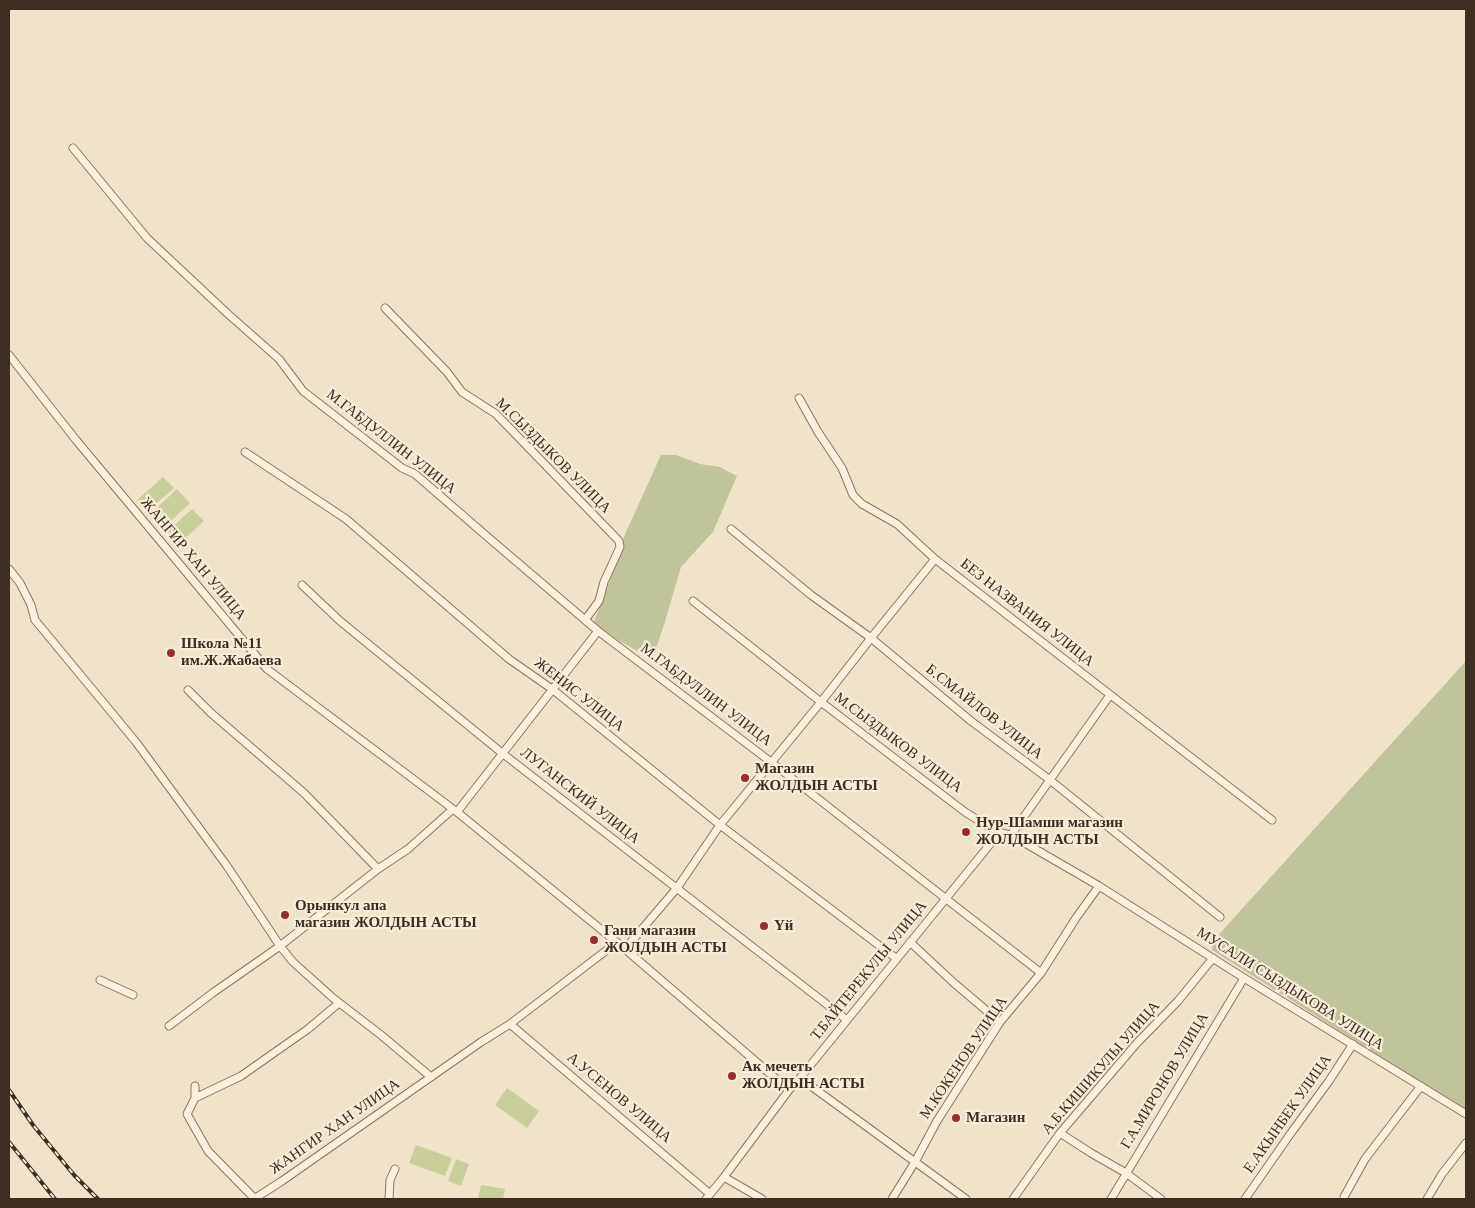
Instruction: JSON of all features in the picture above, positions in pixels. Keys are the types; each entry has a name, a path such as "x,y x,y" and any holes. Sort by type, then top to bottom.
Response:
{"street":[{"name":"М.ГАБДУЛЛИН УЛИЦА","path":"73,148 147,238 228,314 279,358 303,391 402,468 416,474 598,631 771,762 1041,973"},
{"name":"М.СЫЗДЫКОВ УЛИЦА","path":"385,308 447,372 462,392 496,414 619,541 620,547 604,582 599,601 585,620"},
{"name":"ЖАНГИР ХАН УЛИЦА","path":"9,355 76,440 267,669 455,810 616,942 789,1090"},
{"name":"БЕЗ НАЗВАНИЯ УЛИЦА","path":"799,398 818,432 842,468 853,495 862,504 897,524 935,559 1272,820"},
{"name":"ЖЕНИС УЛИЦА","path":"245,452 346,519 508,659 552,689 720,825 897,959"},
{"name":"Б.СМАЙЛОВ УЛИЦА","path":"731,528 811,596 871,638 972,721 1050,780 1220,917"},
{"name":"М.ГАБДУЛЛИН УЛИЦА","path":"771,762 935,559"},
{"path":"9,569 20,583 31,605 35,620 136,742 227,866 280,946 293,962 339,1003 431,1077"},
{"name":"ЛУГАНСКИЙ УЛИЦА","path":"302,585 340,621 502,753 847,1020"},
{"name":"М.СЫЗДЫКОВ УЛИЦА","path":"693,601 965,812 1100,886"},
{"path":"169,1026 280,946 378,869 408,849 455,810 598,631"},
{"path":"188,690 211,713 304,793 378,869"},
{"path":"1011,836 1110,694"},
{"path":"625,950 677,888 720,825 771,762"},
{"name":"Т.БАЙТЕРЕКУЛЫ УЛИЦА","path":"708,1196 789,1090 1000,832"},
{"name":"МУСАЛИ СЫЗДЫКОВА УЛИЦА","path":"1100,886 1244,978 1466,1114"},
{"name":"М.КОКЕНОВ УЛИЦА","path":"892,1199 937,1121 1000,1022 1041,973 1076,918 1100,886"},
{"name":"ЖАНГИР ХАН УЛИЦА","path":"195,1086 195,1098 187,1114 208,1151 254,1199 510,1024 616,942"},
{"path":"910,942 1000,1022"},
{"name":"А.Б.КИШИКУЛЫ УЛИЦА","path":"1013,1199 1060,1133 1137,1042 1178,1001 1212,958"},
{"name":"Г.А.МИРОНОВ УЛИЦА","path":"1111,1199 1244,978"},
{"path":"100,980 133,995"},
{"path":"195,1098 241,1076 308,1028 339,1003"},
{"name":"А.УСЕНОВ УЛИЦА","path":"510,1024 708,1196"},
{"name":"Е.АКЫНБЕК УЛИЦА","path":"1245,1199 1353,1044"},
{"path":"800,1078 966,1199"},
{"path":"1344,1198 1365,1159 1422,1086"},
{"path":"1060,1133 1126,1173 1161,1199"},
{"path":"1427,1199 1442,1174 1466,1143"},
{"path":"388,1199 390,1180 395,1169"},
{"path":"724,1177 762,1199"}],"green space":[{"path":"661,455 676,455 700,464 720,467 737,476 713,532 681,567 652,659 603,632 593,624 626,532"},
{"path":"163,477 174,488 147,512 137,500"},
{"path":"177,489 190,503 162,529 149,515"},
{"path":"192,509 204,521 178,545 167,532"},
{"path":"1466,661 1466,1111 1212,950 1213,941"},
{"path":"507,1088 539,1111 527,1128 495,1105"},
{"path":"416,1145 452,1158 445,1176 409,1163"},
{"path":"456,1159 469,1164 461,1186 448,1181"},
{"path":"481,1185 505,1189 503,1199 478,1199"}],"railway":[{"path":"9,1090 33,1125 74,1175 98,1199"},
{"path":"9,1142 55,1199"}],"place":[{"name":"Школа №11 им.Ж.Жабаева","path":"171,653"},
{"name":"Магазин ЖОЛДЫН АСТЫ","path":"745,778"},
{"name":"Нур-Шамши магазин ЖОЛДЫН АСТЫ","path":"966,832"},
{"name":"Орынкул апа магазин ЖОЛДЫН АСТЫ","path":"285,915"},
{"name":"Үй","path":"764,926"},
{"name":"Гани магазин ЖОЛДЫН АСТЫ","path":"594,940"},
{"name":"Ак мечеть ЖОЛДЫН АСТЫ","path":"732,1076"},
{"name":"Магазин","path":"956,1118"}]}
